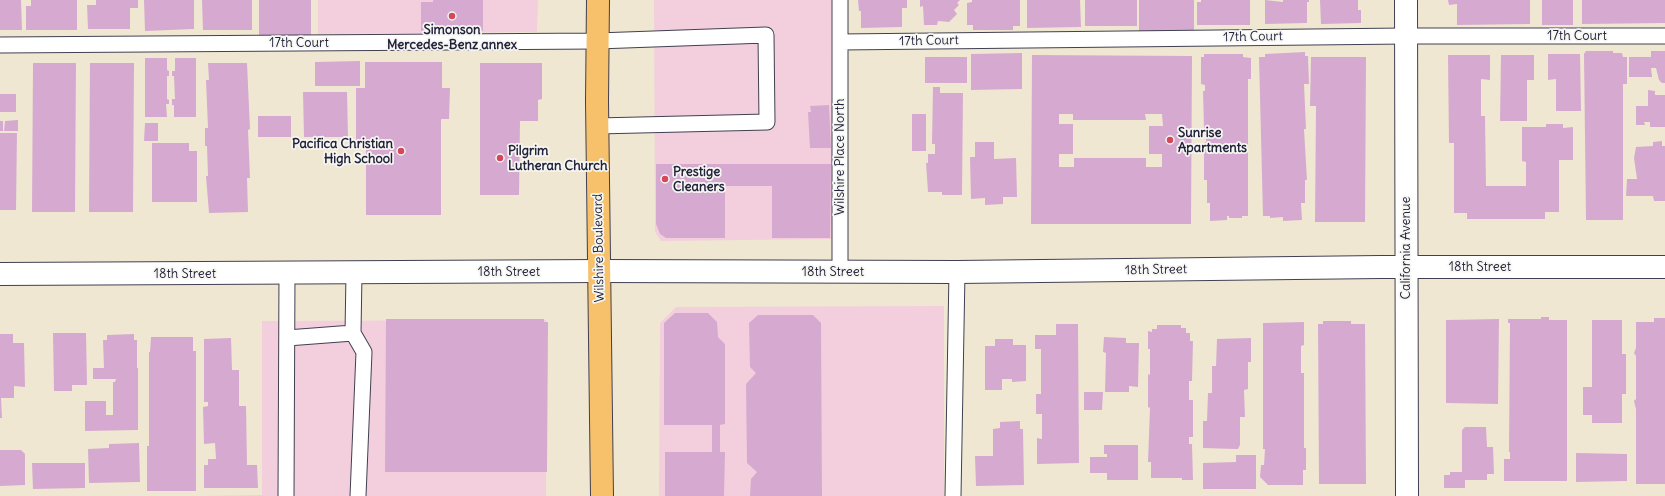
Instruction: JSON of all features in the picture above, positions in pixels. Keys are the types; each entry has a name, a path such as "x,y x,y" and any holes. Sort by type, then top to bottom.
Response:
{"main road":[{"name":"Wilshire Boulevard","path":"598,0 597,126 602,496"}],"street":[{"name":"California Avenue","path":"1406,0 1407,496"},
{"name":"18th Street","path":"0,274 600,271 957,272 1407,267 1665,267"}],"lane":[{"name":"Wilshire Place North","path":"840,0 840,272"},
{"name":"17th Court","path":"0,45 597,41 766,35 767,122 597,126"},
{"name":"17th Court","path":"840,42 1406,36 1665,36"},
{"path":"953,496 957,272"},
{"path":"286,496 287,273"},
{"path":"354,273 353,334 364,352 358,496"},
{"path":"287,338 353,334"}],"shaded area":[{"path":"318,0 538,0 537,32 318,34"},
{"path":"654,0 831,0 832,239 661,241 655,232"},
{"path":"944,306 944,496 659,496 660,323 676,307"},
{"path":"546,320 546,496 201,496 262,495 262,321"}],"building":[{"path":"0,0 21,0 22,30 0,30"},
{"path":"31,0 77,0 77,30 26,30 26,6 31,6"},
{"path":"96,0 138,0 138,8 130,8 130,29 88,29 87,5 96,5"},
{"path":"144,0 194,0 194,29 145,31"},
{"path":"202,0 252,0 252,30 203,30"},
{"path":"259,0 311,0 311,35 259,35"},
{"name":"Simonson Mercedes-Benz annex","path":"433,0 483,0 483,31 421,31 421,2 433,2"},
{"path":"858,0 907,0 907,8 902,8 902,27 861,28 861,11 859,11"},
{"path":"920,0 960,0 957,3 959,5 954,10 957,14 949,22 938,21 937,25 924,25 923,6 920,7"},
{"path":"972,0 1020,0 1020,26 1013,26 1013,30 973,30 973,25 967,25 967,3 972,2"},
{"path":"1027,0 1080,0 1081,27 1027,28"},
{"path":"1085,0 1137,0 1137,26 1085,26"},
{"path":"1139,0 1194,0 1194,31 1139,31"},
{"path":"1201,0 1250,0 1250,25 1197,25 1197,2 1201,2"},
{"path":"1265,0 1283,2 1283,0 1309,0 1309,2 1307,2 1307,23 1265,24"},
{"path":"1320,0 1358,0 1358,10 1361,10 1361,23 1321,24"},
{"path":"1448,0 1530,0 1530,24 1457,25 1457,4 1449,5"},
{"path":"1542,0 1573,0 1573,25 1542,25"},
{"path":"1582,0 1665,0 1665,23 1582,24"},
{"path":"1586,51 1613,51 1613,53 1622,53 1623,57 1627,57 1627,84 1623,84 1623,220 1586,220 1584,54"},
{"path":"1651,51 1665,51 1665,83 1662,83 1659,80 1656,68 1651,68 1652,77 1629,77 1629,57 1651,57"},
{"path":"1305,52 1305,56 1308,56 1309,84 1304,84 1306,129 1304,129 1307,180 1305,180 1305,203 1301,203 1302,220 1283,221 1283,217 1270,218 1270,216 1263,216 1259,57 1265,57 1265,54"},
{"path":"1022,53 1022,89 971,90 971,54"},
{"path":"1204,54 1243,54 1243,57 1251,58 1251,79 1248,79 1248,216 1242,216 1242,218 1229,218 1229,216 1227,216 1227,220 1210,221 1210,203 1207,203 1207,180 1204,180 1204,143 1206,142 1206,129 1204,129 1203,91 1205,91 1205,85 1201,84 1201,57 1204,57"},
{"path":"1548,54 1580,54 1581,111 1556,111 1556,79 1548,80"},
{"name":"Sunrise Apartments","path":"1032,55 1192,56 1191,224 1031,224","holes":["1059,114 1073,114 1073,120 1146,120 1145,114 1162,114 1163,126 1149,126 1149,154 1162,154 1162,167 1146,167 1146,158 1074,158 1074,167 1059,167 1059,154 1073,154 1073,124 1059,124"]},
{"path":"1448,55 1490,55 1490,80 1481,79 1481,116 1485,116 1486,186 1526,186 1526,162 1522,161 1522,127 1546,127 1546,124 1563,124 1563,128 1573,127 1573,160 1559,160 1559,212 1545,212 1545,219 1467,219 1467,213 1454,213 1454,143 1449,143"},
{"path":"1501,55 1534,55 1534,80 1527,80 1527,121 1500,121"},
{"path":"925,57 967,57 967,83 925,83"},
{"path":"1311,57 1366,57 1365,222 1315,222 1316,106 1310,106"},
{"path":"145,58 167,58 167,70 169,71 169,76 167,76 167,99 169,100 169,104 166,104 167,117 145,117"},
{"path":"175,58 196,58 196,117 174,117 174,105 172,105 172,99 175,99 174,76 172,76 172,71 175,71"},
{"path":"360,61 360,86 315,86 315,62"},
{"path":"365,62 442,62 442,88 450,88 449,119 441,119 441,215 366,215 366,141 356,141 356,88 365,88"},
{"path":"33,63 76,63 75,212 32,212"},
{"path":"90,63 134,63 133,212 89,212"},
{"path":"208,63 247,63 250,129 248,130 250,178 247,178 248,212 209,213 206,176 208,176 207,146 205,146 205,128 208,128 206,80 209,80"},
{"name":"Pilgrim Lutheran Church","path":"480,63 542,63 542,99 538,100 538,121 520,121 519,195 480,195"},
{"path":"933,87 940,87 940,93 963,93 962,195 942,195 942,192 928,192 926,163 928,163 928,154 935,154 935,144 932,144"},
{"path":"1648,90 1655,91 1655,95 1665,95 1665,127 1650,127 1650,122 1644,122 1645,125 1636,125 1636,106 1648,106"},
{"path":"303,92 347,92 348,137 304,137"},
{"path":"0,94 16,94 16,112 0,112"},
{"path":"829,105 831,148 810,148 808,112 811,112 810,106"},
{"path":"912,114 926,114 926,151 912,151"},
{"path":"258,116 291,116 291,137 258,137"},
{"path":"18,120 18,131 4,131 5,121"},
{"path":"0,121 3,121 3,131 0,131"},
{"path":"145,123 158,123 158,141 144,141"},
{"path":"0,133 17,133 16,210 0,210"},
{"path":"1662,141 1662,146 1665,146 1665,201 1654,201 1653,196 1626,196 1627,179 1637,179 1634,158 1636,147 1653,146 1653,142"},
{"path":"975,142 994,142 994,159 1016,158 1017,197 1003,197 1003,204 985,205 985,198 971,199 970,157 975,157"},
{"path":"152,143 189,143 189,151 197,151 197,202 152,202"},
{"path":"656,164 831,164 830,238 772,238 772,186 725,186 725,238 666,238 660,234 656,224"},
{"path":"675,313 708,313 717,322 718,337 725,344 725,424 720,425 720,452 725,452 724,496 665,496 665,452 712,452 712,425 664,425 664,323"},
{"path":"758,315 813,315 821,323 822,496 750,496 751,479 757,472 747,463 746,384 756,373 750,367 749,323"},
{"path":"1541,317 1549,317 1549,320 1567,320 1567,481 1504,481 1504,459 1510,459 1510,323 1508,323 1508,319 1541,319"},
{"path":"1654,318 1665,318 1665,484 1636,484 1636,409 1634,401 1636,399 1636,356 1634,353 1636,348 1636,322 1654,322"},
{"path":"386,319 544,319 544,322 548,322 547,472 385,472"},
{"path":"1499,319 1498,404 1446,403 1446,320"},
{"path":"1592,320 1622,320 1622,354 1626,354 1626,394 1622,394 1622,423 1592,423 1592,415 1583,415 1583,387 1592,387"},
{"path":"1323,321 1351,321 1351,324 1365,324 1366,484 1319,484 1318,324 1323,324"},
{"path":"1304,322 1304,345 1301,346 1301,373 1304,373 1304,448 1306,448 1306,470 1303,470 1303,485 1268,485 1260,477 1261,465 1264,465 1265,449 1263,449 1263,323"},
{"path":"1056,324 1078,324 1079,463 1037,464 1037,438 1042,439 1042,414 1036,414 1036,394 1041,394 1041,349 1035,349 1035,335 1056,335"},
{"path":"1157,325 1181,325 1181,328 1186,328 1186,333 1190,333 1190,341 1193,341 1192,381 1189,381 1189,400 1193,400 1193,437 1189,437 1189,444 1192,444 1193,480 1182,480 1182,478 1151,478 1151,462 1148,462 1150,408 1148,407 1148,374 1150,375 1150,349 1148,349 1148,331 1152,332 1152,329 1157,329"},
{"path":"53,333 86,333 87,385 72,385 72,391 54,391"},
{"path":"0,334 13,334 13,343 24,343 25,387 14,386 14,398 1,398 2,418 0,418"},
{"path":"134,334 134,340 137,340 138,430 85,431 85,401 106,401 106,415 113,415 113,382 115,382 116,379 93,379 93,368 104,368 103,340 107,340 107,335"},
{"path":"151,337 193,337 193,351 196,351 196,491 147,491 147,446 149,446 149,352"},
{"path":"1104,337 1126,338 1126,343 1139,343 1138,387 1129,386 1129,392 1105,392 1106,353 1103,352"},
{"path":"231,338 232,370 239,370 239,406 246,406 247,465 257,465 258,488 204,488 204,465 208,465 208,459 216,459 215,443 204,444 203,407 208,406 208,402 204,402 204,339"},
{"path":"1251,338 1251,362 1248,362 1248,389 1244,390 1245,417 1240,417 1240,445 1238,449 1203,448 1203,421 1207,421 1208,393 1212,393 1212,366 1216,366 1217,339"},
{"path":"995,339 1013,339 1013,345 1026,345 1026,381 1012,382 1012,379 1002,379 1002,390 985,390 985,346 995,346"},
{"path":"1084,392 1103,392 1102,410 1084,410"},
{"path":"1020,421 1020,429 1023,429 1024,485 976,486 975,456 993,456 993,429 1000,428 1000,422"},
{"path":"1465,427 1486,427 1487,447 1493,447 1494,474 1487,474 1487,480 1465,480 1465,488 1444,488 1444,475 1450,475 1450,472 1462,472 1462,430"},
{"path":"139,443 140,482 89,483 88,449 109,448 109,444"},
{"path":"1104,445 1138,445 1138,480 1107,480 1107,473 1090,473 1090,457 1107,457 1107,454 1104,454"},
{"path":"0,450 21,450 25,454 25,485 0,486"},
{"path":"1576,453 1627,454 1627,481 1576,482"},
{"path":"1236,455 1256,455 1256,489 1203,489 1203,463 1236,462"},
{"path":"32,463 85,463 85,488 33,489"}],"place":[{"name":"Simonson Mercedes-Benz annex","path":"452,16"},
{"name":"Sunrise Apartments","path":"1170,140"},
{"name":"Pacifica Christian High School","path":"401,151"},
{"name":"Pilgrim Lutheran Church","path":"500,158"},
{"name":"Prestige Cleaners","path":"665,179"}]}
